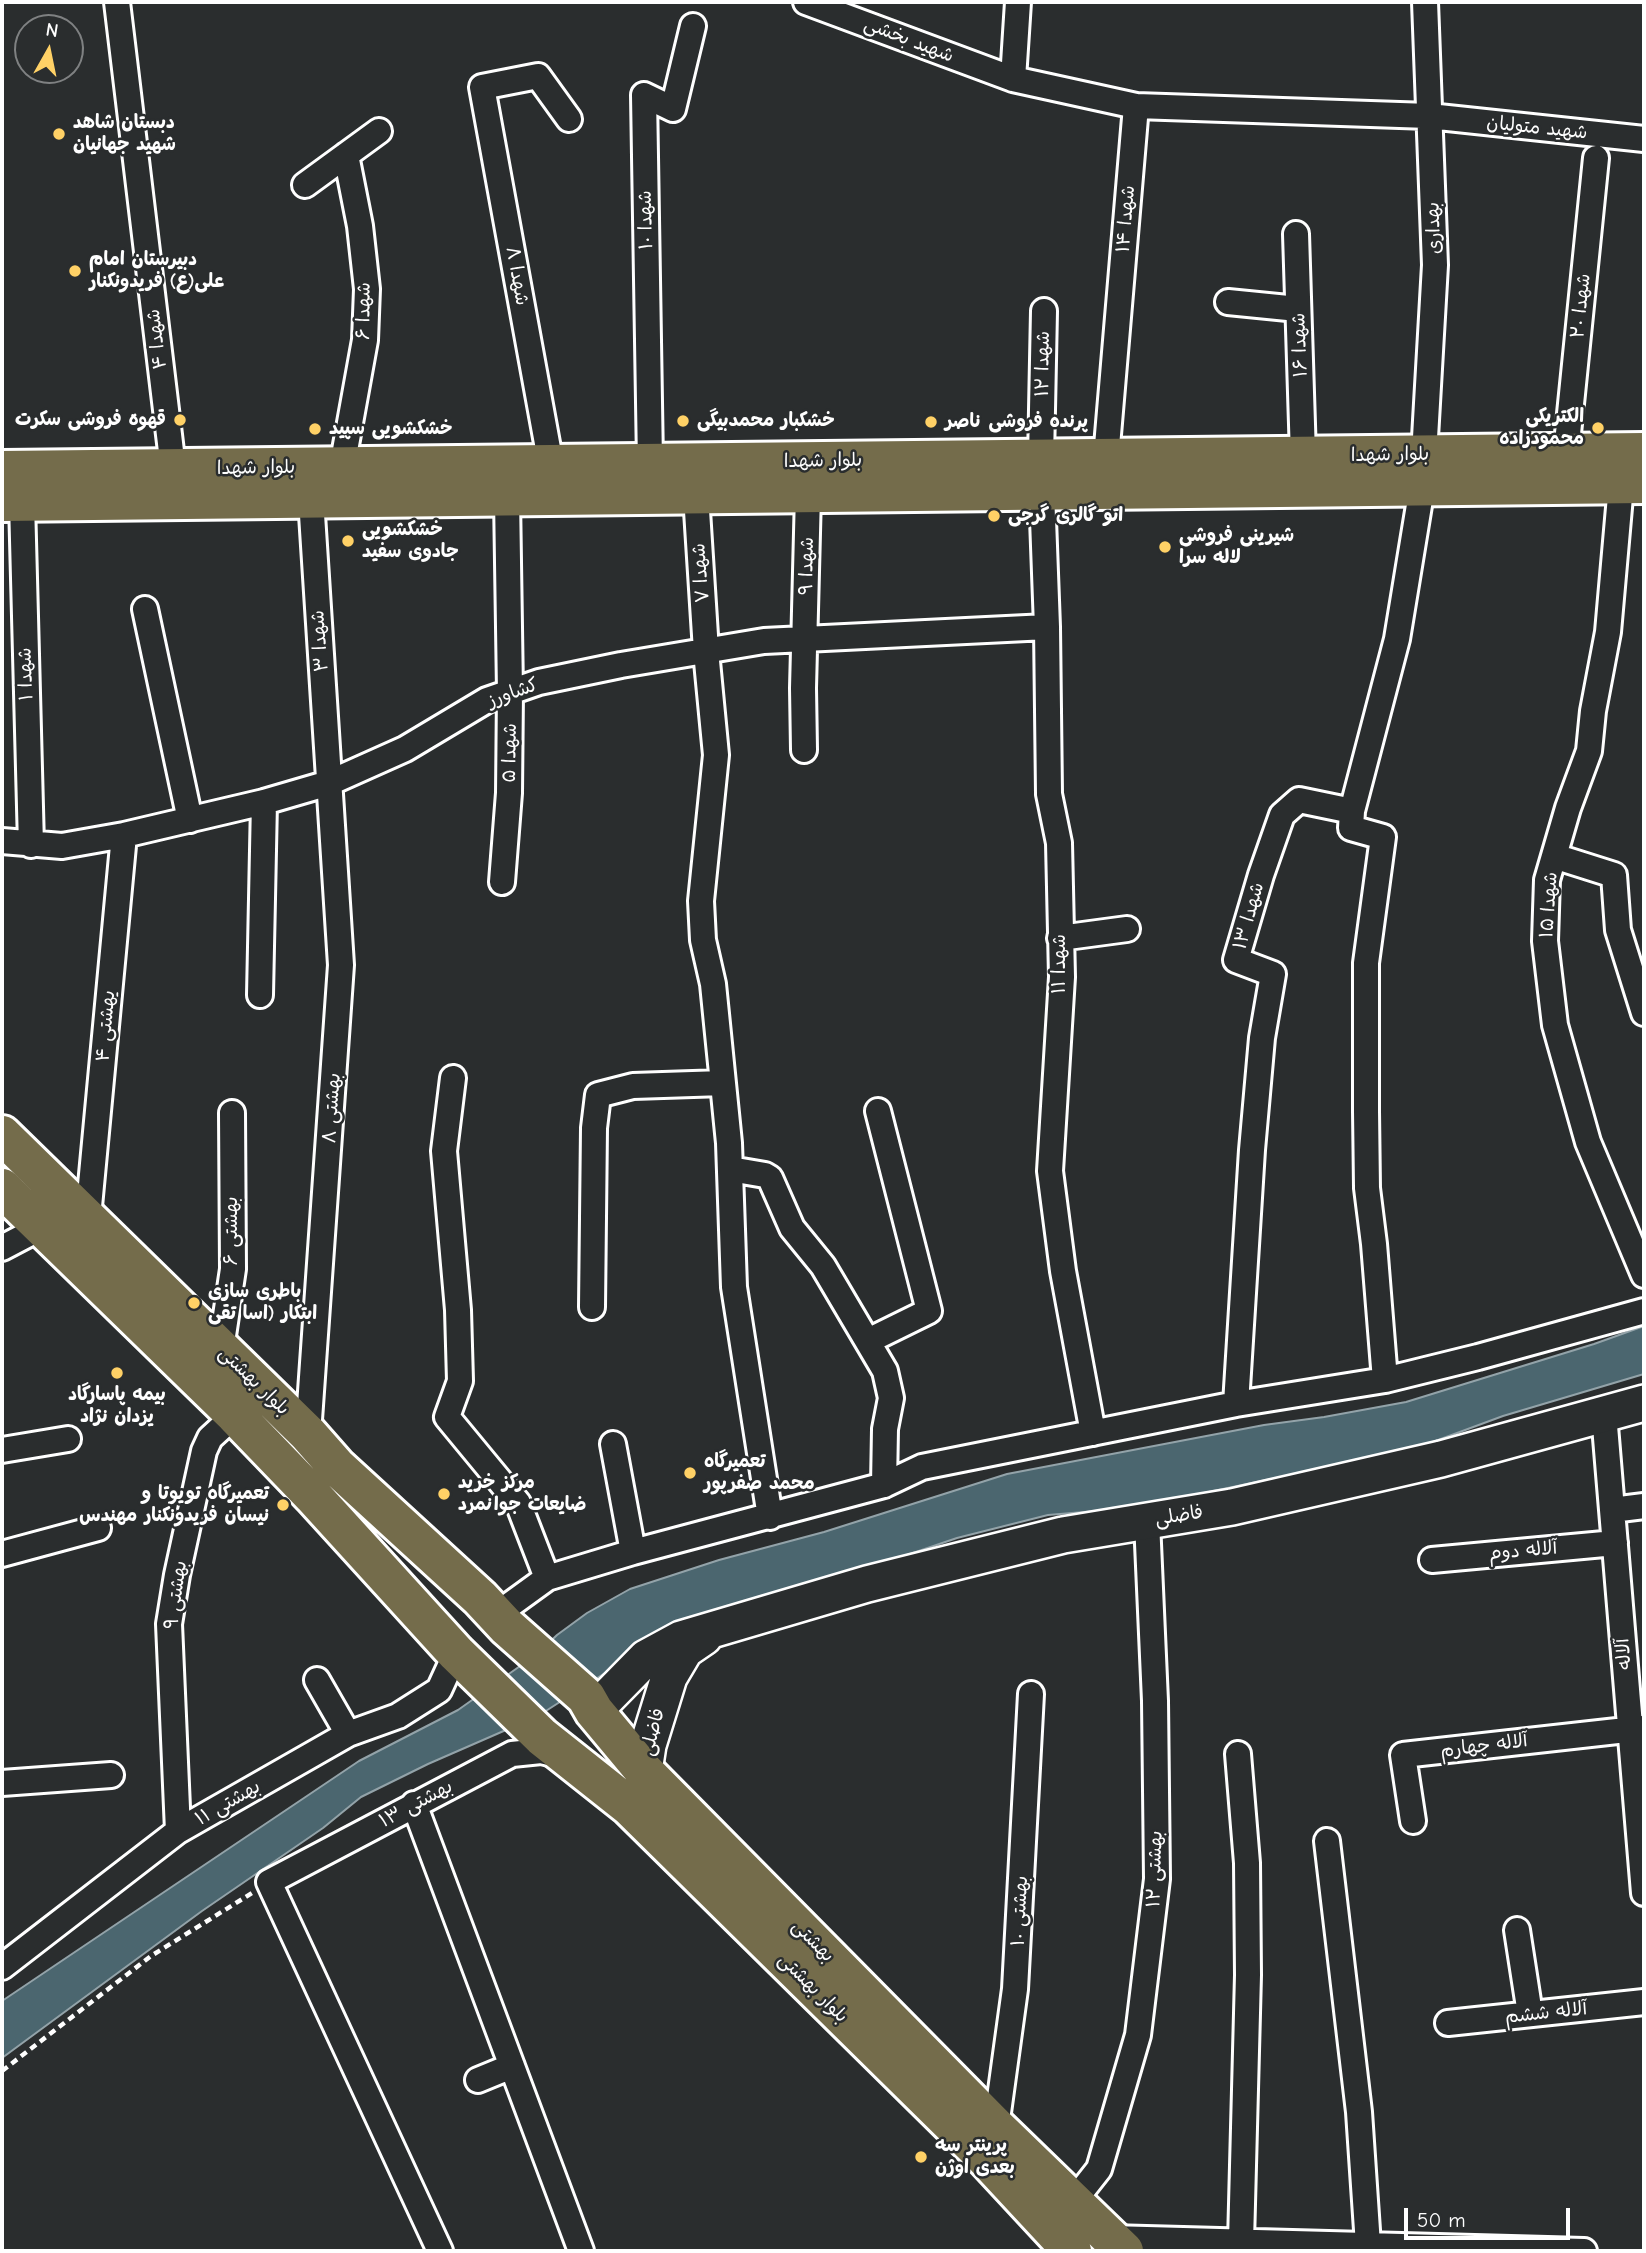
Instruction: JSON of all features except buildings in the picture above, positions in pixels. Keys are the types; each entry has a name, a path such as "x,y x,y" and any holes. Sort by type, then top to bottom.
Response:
{"main road":[{"name":"بلوار شهدا","path":"2,470 650,463 1041,476 1423,471 1566,453 1644,452"},
{"name":"بلوار شهدا","path":"12,502 808,494 1041,476 1106,458 1303,456 1423,471 1633,485"},
{"name":"بلوار بهشتی","path":"2,1135 308,1434 337,1467 502,1621"},
{"name":"بلوار بهشتی","path":"2,1188 235,1415 462,1659"},
{"name":"فاضلی","path":"590,1704 646,1658 681,1639 867,1584 1063,1535 1232,1507 1441,1459 1644,1403"},
{"path":"313,1496 337,1467"},
{"path":"341,1526 372,1499"},
{"name":"بهشتی","path":"502,1621 590,1704 645,1772 996,2127 1117,2245"},
{"name":"فاضلی","path":"645,1772 648,1745 669,1677 685,1650 715,1630"},
{"path":"462,1659 556,1747"},
{"name":"بلوار بهشتی","path":"556,1747 629,1806 982,2154 1060,2247"}],"street":[{"name":"شهدا ۴","path":"117,2 173,468"},
{"name":"شهید بخشی","path":"806,2 1013,79"},
{"path":"1018,2 1013,79 1136,106"},
{"name":"بهداری","path":"1423,471 1435,265 1425,2"},
{"name":"شهدا ۱۰","path":"650,463 644,95 673,109 693,26"},
{"name":"شهدا ۸","path":"551,464 482,88 538,76 569,119"},
{"name":"شهید متولیان","path":"1136,106 1429,117 1644,139"},
{"name":"شهدا ۱۴","path":"1106,458 1136,106"},
{"path":"305,185 379,131"},
{"name":"شهدا ۶","path":"342,467 365,341 367,289 360,226 346,155"},
{"name":"شهدا ۲۰","path":"1566,453 1596,158"},
{"name":"شهدا ۱۶","path":"1296,234 1303,456"},
{"path":"1227,302 1298,309"},
{"name":"شهدا ۱۲","path":"1041,476 1044,311"},
{"path":"1385,1380 1367,1188 1366,1111 1366,963 1383,837 1351,828 1352,811 1397,639 1423,471"},
{"name":"شهدا ۱۱","path":"1041,476 1047,627 1049,794 1059,843 1062,977 1050,1171 1063,1272 1093,1433"},
{"name":"شهدا ۱۵","path":"1633,485 1592,711 1589,751 1568,808 1547,880 1545,941 1555,1025 1588,1142 1644,1275"},
{"name":"شهدا ۹","path":"804,750 808,494"},
{"name":"شهدا ۷","path":"696,495 716,755 701,901 703,940 713,984 723,1083 730,1169 734,1287 770,1517"},
{"name":"شهدا ۵","path":"502,882 509,793 506,497"},
{"name":"شهدا ۳","path":"311,499 329,783"},
{"name":"شهدا ۱","path":"12,502 31,845"},
{"path":"145,610 190,820"},
{"name":"کشاورز","path":"2,841 62,846 124,835 264,802 329,783 405,749 487,700 539,682 621,665 764,641 1047,627"},
{"name":"بهشتی ۸","path":"308,1434 341,978 329,783"},
{"name":"شهدا ۱۳","path":"1236,1404 1252,1150 1262,1038 1273,974 1236,960 1282,814 1298,800 1352,811"},
{"path":"260,995 264,802"},
{"name":"یهشتی ۴","path":"88,1217 124,835"},
{"path":"1554,856 1614,875 1618,930 1644,1013"},
{"path":"1060,938 1127,929"},
{"path":"453,1078 444,1151 458,1310 460,1381 447,1417 518,1503 547,1578"},
{"path":"592,1307 594,1128 597,1094 634,1086 723,1083"},
{"path":"868,1341 929,1311 878,1111"},
{"name":"بهشتی ۶","path":"221,1349 233,1269 232,1113"},
{"path":"730,1169 770,1178 792,1228 822,1266 885,1371 891,1398 885,1429 884,1485"},
{"path":"2,1248 42,1227"},
{"path":"502,1621 547,1578 633,1552 884,1485 922,1467 1236,1404 1385,1380 1644,1311"},
{"name":"آلاله","path":"1604,1414 1615,1543 1637,1729 1644,1893"},
{"name":"بهشتی ۹","path":"178,1831 169,1624 204,1451 211,1438 235,1415"},
{"path":"2,1450 68,1438"},
{"path":"613,1444 633,1552"},
{"path":"1612,1510 1644,1506"},
{"name":"بهشتی ۱۲","path":"1073,2202 1098,2169 1138,2035 1157,1879 1155,1701 1147,1521"},
{"path":"2,1554 99,1528"},
{"name":"آلاله دوم","path":"1432,1560 1615,1543"},
{"name":"بهشتی ۱۱","path":"2,1967 178,1831 348,1734 398,1716 439,1690 462,1659"},
{"path":"317,1681 348,1734"},
{"name":"بهشتی ۱۰","path":"996,2127 1015,1989 1031,1694"},
{"name":"آلاله چهارم","path":"1413,1821 1404,1755 1637,1729"},
{"name":"بهشتی ۱۳","path":"269,1881 512,1754 556,1747"},
{"path":"1238,1754 1247,1863 1248,1975 1241,2242"},
{"path":"2,1783 111,1775"},
{"path":"414,1804 581,2251"},
{"path":"1327,1840 1359,2112 1368,2245"},
{"path":"269,1881 440,2251"},
{"path":"1517,1930 1530,2014"},
{"name":"آلاله ششم","path":"1448,2023 1644,2002"},
{"path":"478,2080 512,2066"},
{"path":"1117,2245 1241,2242 1584,2251"}],"path":[{"path":"2,2071 151,1955 269,1881"}],"water":[{"path":"1644,1326 1644,1374 1503,1416 1430,1443 1358,1465 1266,1480 1132,1508 1048,1515 957,1538 907,1555 867,1575 637,1648 605,1673 538,1716 428,1764 361,1797 323,1828 202,1911 2,2058 2,2001 359,1761 458,1710 537,1654 587,1613 630,1589 1007,1474 1264,1425 1406,1402"}],"place":[{"name":"دبستان شاهد شهید جهانیان","path":"59,134"},
{"name":"دبیرستان امام علی(ع) فریدونکنار","path":"75,271"},
{"name":"قهوه فروشی سکرت","path":"180,420"},
{"name":"خشکبار محمدبیگی","path":"683,421"},
{"name":"پرنده فروشی ناصر","path":"931,422"},
{"name":"الکتریکی محمودزاده","path":"1598,428"},
{"name":"خشکشویی سپید","path":"315,429"},
{"name":"اتو گالری گرجی","path":"994,516"},
{"name":"خشکشویی جادوی سفید","path":"348,541"},
{"name":"شیرینی فروشی لاله سرا","path":"1165,547"},
{"name":"باطری سازی ابتکار (اسا تقی","path":"194,1303"},
{"name":"بیمه پاسارگاد یزدان نژاد","path":"117,1373"},
{"name":"تعمیرگاه محمد صفرپور","path":"690,1473"},
{"name":"مرکز خرید ضایعات جوانمرد","path":"444,1494"},
{"name":"تعمیرگاه تویوتا و نیسان فریدونکنار مهندس","path":"283,1505"},
{"name":"پرینتر سه بعدی اوژن","path":"921,2157"}]}
